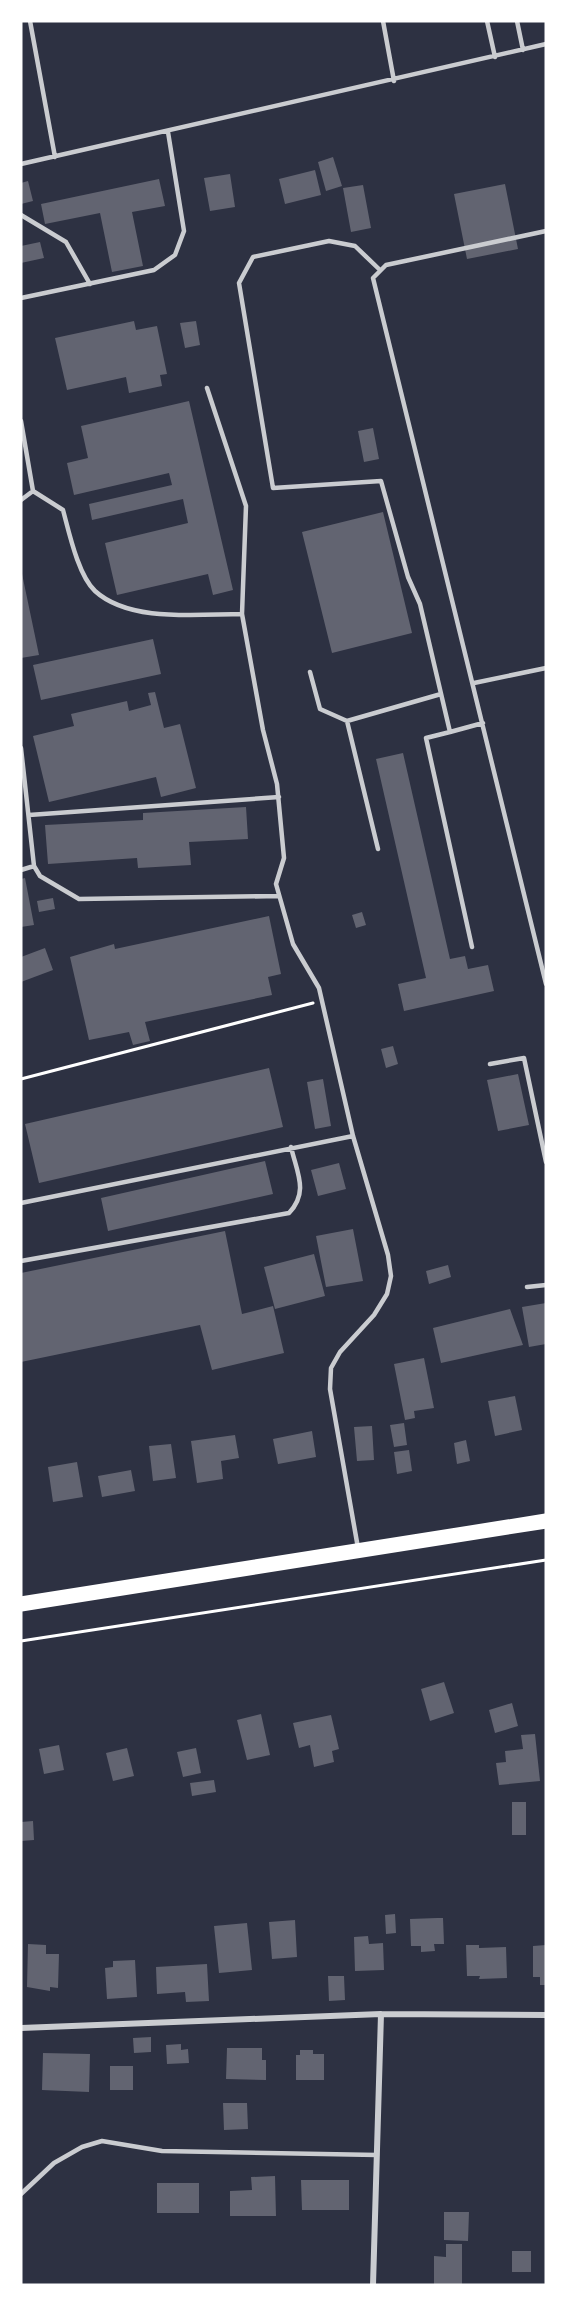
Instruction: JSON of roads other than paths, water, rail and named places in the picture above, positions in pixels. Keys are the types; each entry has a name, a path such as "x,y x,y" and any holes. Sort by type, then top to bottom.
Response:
{"main road":[{"path":"21,1604 546,1521"}],"street":[{"path":"21,2028 381,2014 546,2015"},
{"path":"374,2285 381,2014"}],"lane":[{"path":"30,21 55,157"},
{"path":"383,21 394,81"},
{"path":"487,21 495,57"},
{"path":"517,21 523,50"},
{"path":"21,164 394,81 546,44"},
{"path":"21,298 154,270 176,255 184,231 168,132"},
{"path":"21,215 66,242 90,284"},
{"path":"546,231 386,266 373,278 546,984"},
{"path":"380,270 355,246 329,241 253,257 239,283 273,488 381,481 408,577 420,604 450,732"},
{"path":"207,388 246,506 242,614 263,730 279,797 284,858 276,884 293,944 319,988 353,1136 388,1255 391,1276 387,1293 374,1315 340,1352 332,1368 330,1389 359,1551"},
{"path":"21,421 33,491 63,510 84,573 94,590 118,606 163,614 242,614"},
{"path":"21,500 33,491"},
{"path":"474,683 546,668"},
{"path":"310,672 320,709 348,721 441,694"},
{"path":"348,721 378,849"},
{"path":"472,947 426,738 483,723"},
{"path":"21,748 34,866 40,876 79,899 279,896"},
{"path":"29,815 279,797"},
{"path":"21,870 34,866"},
{"path":"537,948 546,946"},
{"path":"490,1064 524,1058 546,1162"},
{"path":"21,1203 353,1136"},
{"path":"21,1261 289,1213 298,1203 302,1191 291,1147"},
{"path":"527,1287 546,1285"},
{"path":"21,2194 54,2163 82,2147 102,2141 162,2151 377,2155"}]}
